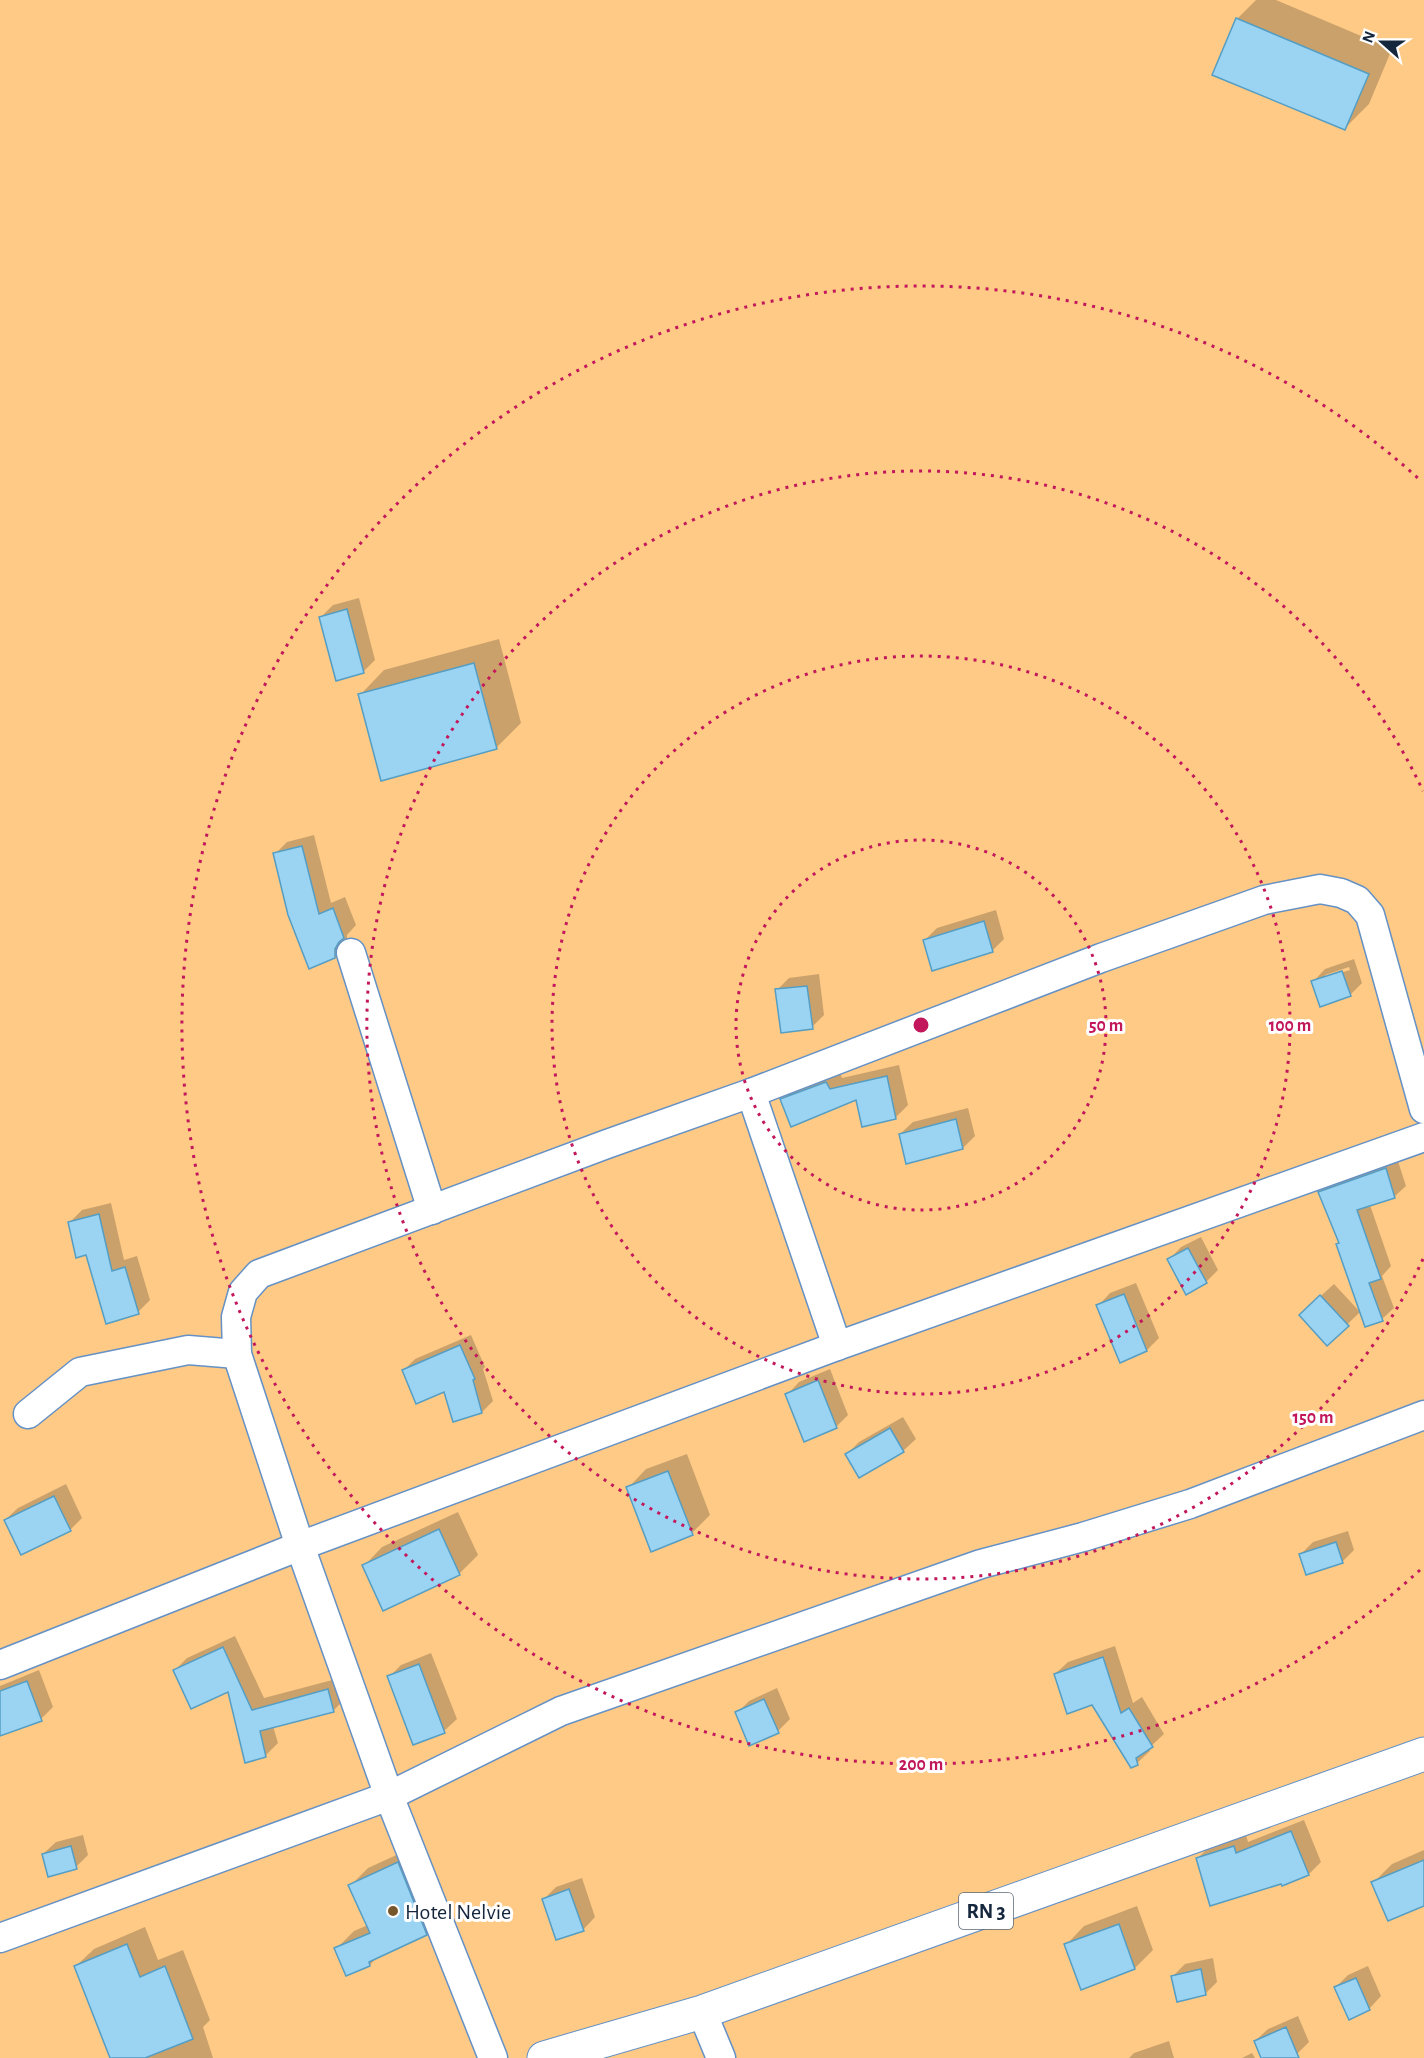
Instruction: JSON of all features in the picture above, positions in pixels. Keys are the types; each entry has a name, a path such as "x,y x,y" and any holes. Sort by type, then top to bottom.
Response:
{"highway":[{"name":"RN 3","path":"544,2058 702,2012 1424,1754"}],"street":[{"path":"493,2058 389,1796 300,1546 237,1354 236,1317 243,1292 259,1274 607,1144 751,1093 1101,958 1264,900 1320,889 1341,892 1357,900 1370,915 1424,1109"},
{"path":"351,953 432,1210"},
{"path":"751,1093 837,1346"},
{"path":"0,1665 300,1546 837,1346 1424,1137"},
{"path":"28,1414 80,1372 188,1350 237,1354"},
{"path":"0,1938 389,1796 561,1711 981,1564 1083,1537 1190,1504 1424,1415"},
{"path":"702,2012 721,2058"}],"shaded area":[{"path":"0,0 1424,0 1424,2058 0,2058"}],"building":[{"path":"1236,18 1369,74 1345,130 1212,75"},
{"path":"347,609 364,673 336,681 319,617"},
{"path":"474,663 497,749 381,781 358,694"},
{"path":"302,846 319,914 333,908 344,938 335,949 335,958 309,969 288,915 273,853"},
{"path":"984,921 993,952 932,971 923,940"},
{"path":"1342,971 1351,996 1320,1007 1311,981"},
{"path":"807,986 813,1029 781,1033 775,989"},
{"path":"887,1076 896,1119 862,1127 856,1100 791,1127 780,1099 826,1082 830,1089"},
{"path":"956,1119 963,1149 906,1164 899,1134"},
{"path":"1386,1168 1395,1198 1357,1210 1381,1279 1369,1283 1383,1321 1365,1327 1336,1244 1339,1243 1318,1192"},
{"path":"99,1214 112,1271 125,1267 139,1314 106,1324 86,1255 76,1258 68,1222"},
{"path":"1188,1248 1207,1283 1186,1295 1167,1259"},
{"path":"1124,1294 1147,1351 1120,1363 1096,1305"},
{"path":"1320,1295 1349,1326 1327,1346 1299,1315"},
{"path":"460,1345 475,1379 473,1380 482,1413 453,1422 444,1392 416,1404 402,1370"},
{"path":"818,1380 837,1428 804,1442 785,1394"},
{"path":"890,1428 904,1452 859,1478 845,1454"},
{"path":"668,1471 693,1535 651,1552 626,1487"},
{"path":"54,1496 71,1531 21,1555 4,1520"},
{"path":"439,1529 460,1575 383,1611 362,1565"},
{"path":"1336,1542 1343,1563 1306,1575 1299,1554"},
{"path":"223,1647 252,1710 328,1689 334,1712 260,1731 266,1757 245,1763 228,1692 191,1709 173,1670"},
{"path":"1103,1657 1121,1713 1129,1708 1153,1747 1136,1758 1138,1765 1131,1768 1092,1705 1067,1714 1054,1674"},
{"path":"419,1664 445,1733 413,1745 387,1676"},
{"path":"27,1681 42,1721 0,1736 0,1691"},
{"path":"764,1699 779,1733 749,1746 735,1712"},
{"path":"1291,1831 1309,1875 1282,1886 1281,1884 1210,1906 1196,1858 1234,1846 1236,1853"},
{"path":"71,1846 77,1869 48,1877 42,1854"},
{"path":"1424,1860 1424,1906 1388,1921 1371,1882"},
{"path":"398,1862 427,1935 369,1962 370,1966 346,1976 334,1948 370,1933 348,1885"},
{"path":"569,1889 584,1931 556,1940 542,1899"},
{"path":"1119,1924 1135,1969 1081,1990 1064,1944"},
{"path":"127,1944 140,1977 165,1966 193,2039 145,2058 110,2058 74,1966"},
{"path":"1201,1969 1206,1995 1177,2002 1171,1976"},
{"path":"1356,1978 1370,2010 1349,2020 1334,1987"},
{"path":"1286,2027 1299,2058 1261,2058 1254,2041"}],"place":[{"name":"Hotel Nelvie","path":"393,1911"}]}
